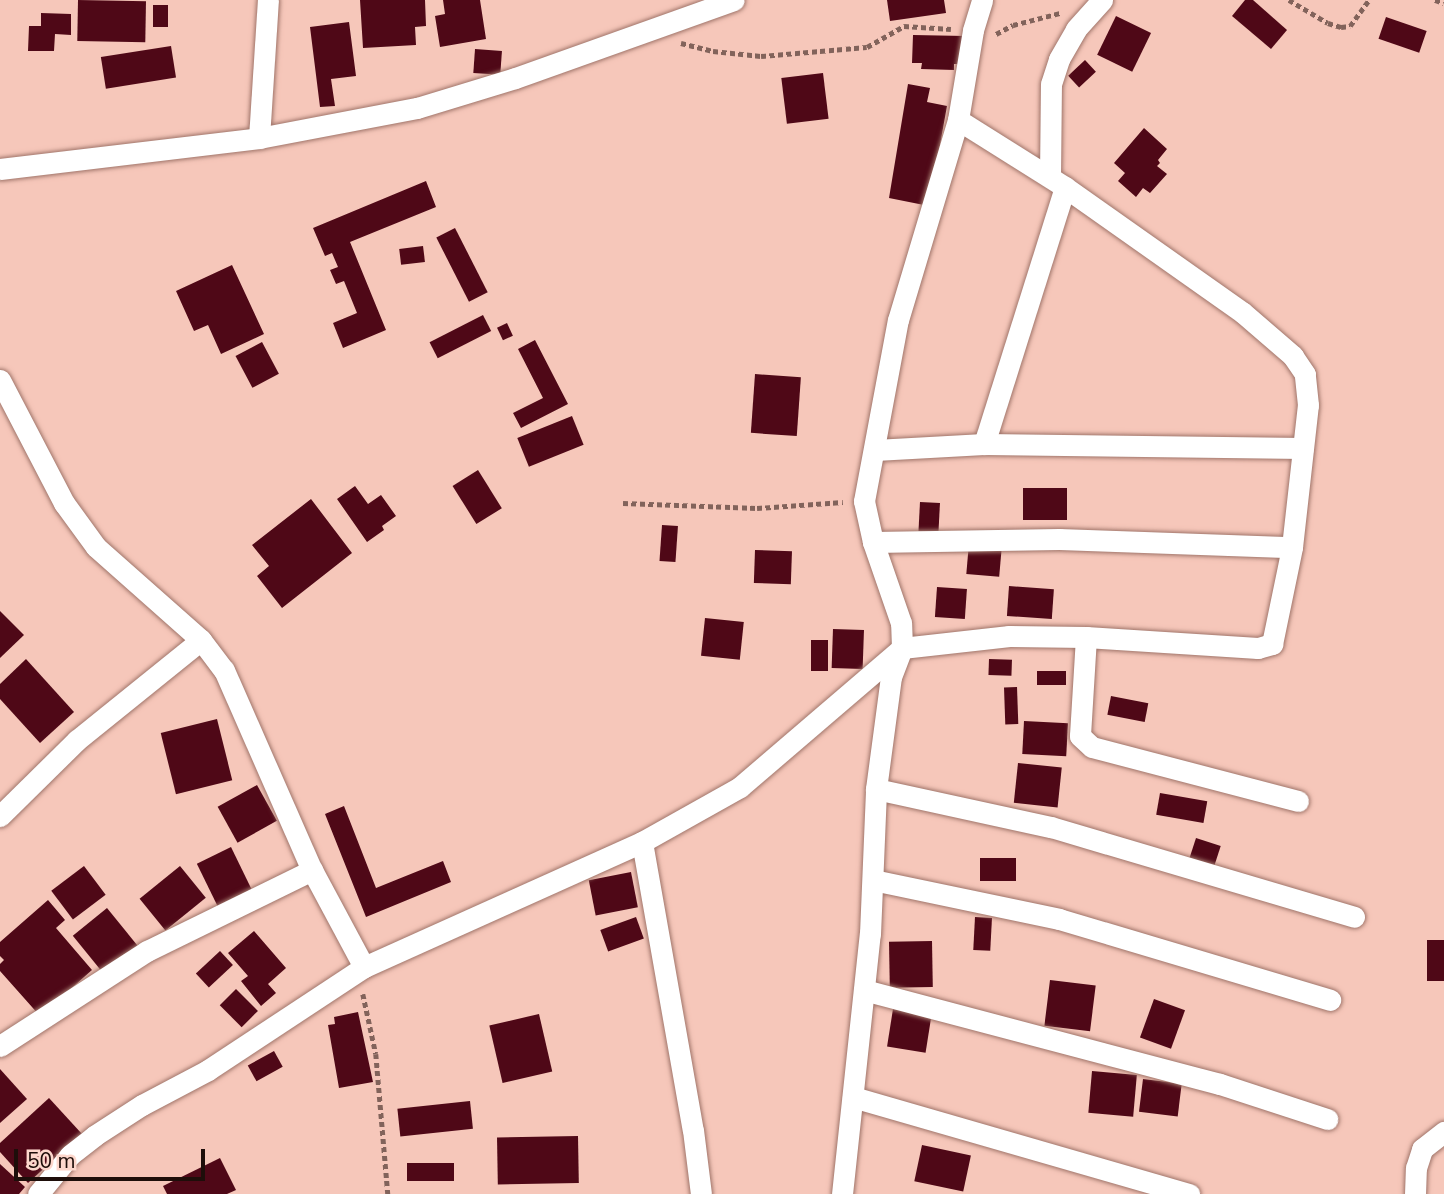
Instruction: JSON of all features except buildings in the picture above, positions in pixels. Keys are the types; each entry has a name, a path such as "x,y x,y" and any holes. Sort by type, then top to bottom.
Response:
{"street":[{"path":"259,138 268,0"},
{"path":"0,169 259,138 417,108 734,0"},
{"path":"842,1194 864,990 873,880 876,789 891,677 902,648 901,623 873,542 864,501 898,320 958,120 973,30 982,0"},
{"path":"984,444 1058,182 1051,84 1059,59 1076,30 1099,2"},
{"path":"38,1194 52,1174 94,1136 142,1105 208,1070 361,969 642,842 740,787 902,648 1009,636 1086,637 1258,648 1272,644 1277,633 1292,547 1308,405 1305,374 1293,356 1242,312 1058,182 958,120"},
{"path":"0,380 64,503 96,547 201,640 224,670 312,870 361,969"},
{"path":"875,450 984,444 1303,449"},
{"path":"873,542 1059,539 1292,547"},
{"path":"1086,637 1080,736 1092,747 1298,801"},
{"path":"0,816 77,740 201,640"},
{"path":"876,789 1051,827 1354,916"},
{"path":"642,842 693,1130 701,1194"},
{"path":"0,1046 147,951 312,870"},
{"path":"873,880 1059,919 1330,1000"},
{"path":"864,990 1207,1081 1327,1119"},
{"path":"853,1097 1189,1194"},
{"path":"1415,1194 1416,1168 1422,1149 1444,1132"}],"path":[{"path":"1289,0 1328,23 1341,27 1350,26 1369,0"},
{"path":"1435,0 1444,3"},
{"path":"643,33 713,51 761,56 867,47 904,26 973,30 985,37 1013,25 1099,2"},
{"path":"623,503 757,508 864,501"},
{"path":"361,969 376,1054 388,1194"}]}
